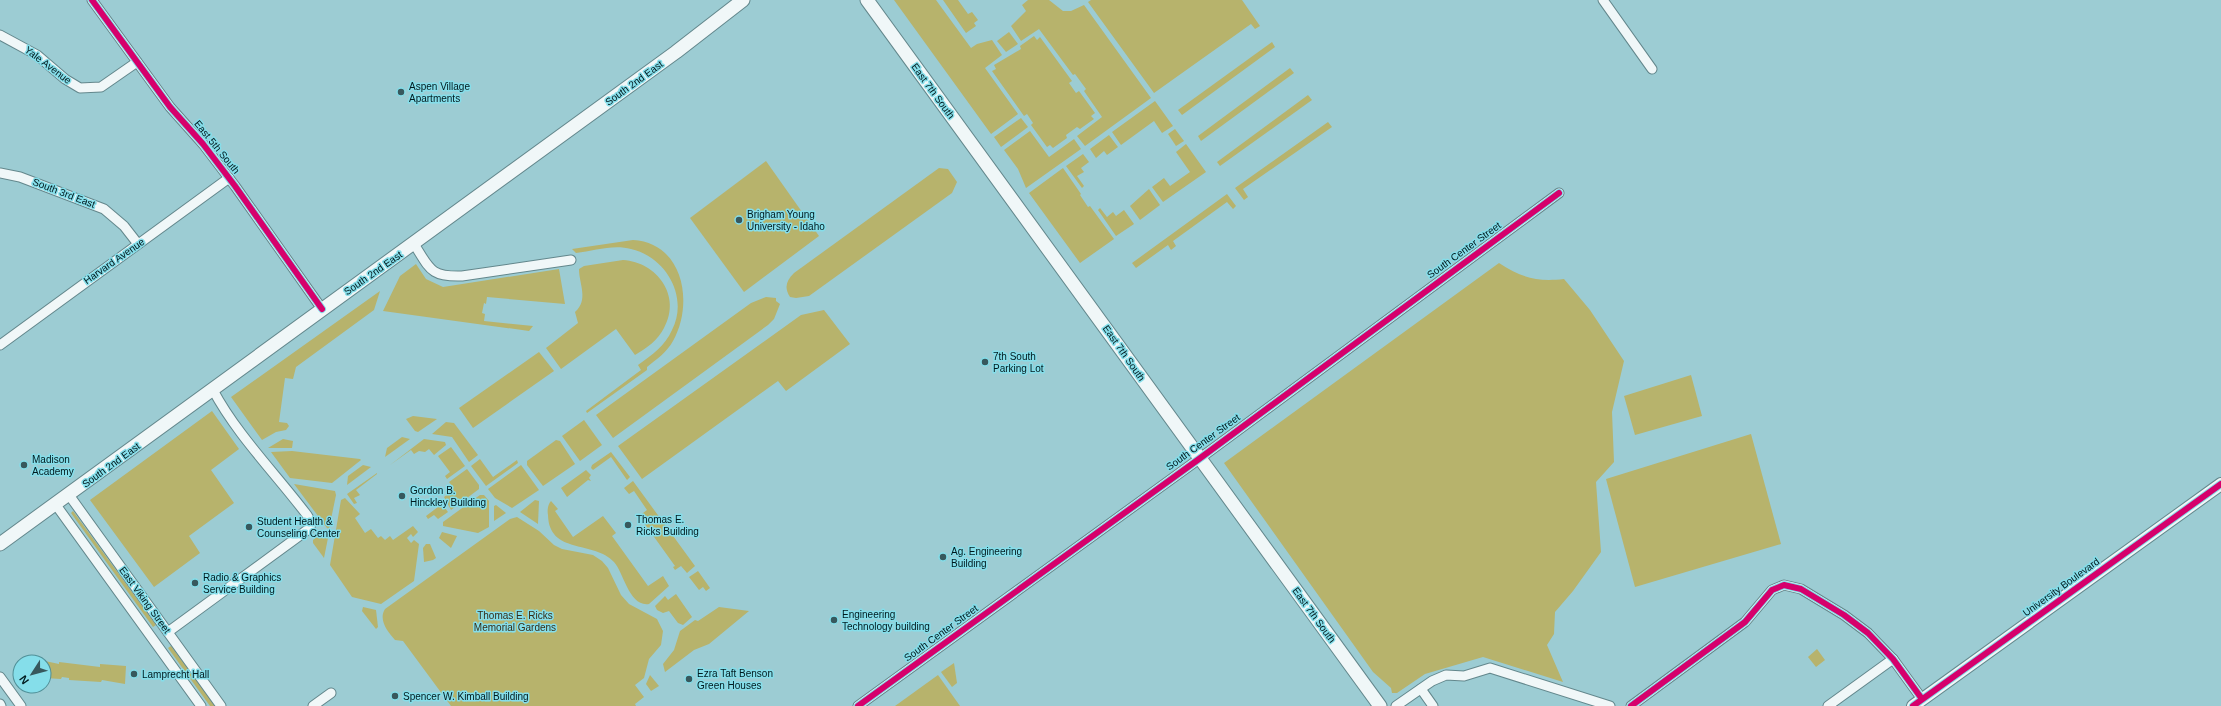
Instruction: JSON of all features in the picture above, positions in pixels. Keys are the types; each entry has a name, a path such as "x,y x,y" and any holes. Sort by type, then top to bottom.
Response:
{"main road":[{"name":"South 2nd East","path":"0,544 56,505 322,309 414,244 676,52 743,0"},
{"name":"East 7th South","path":"866,0 1069,276 1199,458 1380,706"}],"street":[{"name":"East 5th South","path":"92,0 170,107 203,144 229,178 322,309"},
{"path":"1603,0 1652,69"},
{"name":"Yale Avenue","path":"0,35 37,54 65,79 86,89 101,87 137,62"},
{"name":"South 3rd East","path":"0,173 20,177 104,209 124,226 138,244"},
{"name":"Harvard Avenue","path":"0,345 72,290 229,178"},
{"name":"South Center Street","path":"858,706 1199,458 1559,193"},
{"path":"414,244 435,274 443,277 462,276 571,260"},
{"path":"171,630 310,528 311,522 307,515 219,402 213,390"},
{"name":"University Boulevard","path":"1918,703 2221,484"},
{"name":"East Viking Street","path":"69,495 171,630 221,706"},
{"path":"56,505 201,706"},
{"path":"1631,706 1745,622 1772,590 1784,586 1801,589 1844,615 1868,633 1893,659 1918,703"},
{"path":"1828,706 1893,659"},
{"path":"1396,706 1421,689 1446,675 1464,676 1490,668 1610,706"},
{"path":"0,677 21,706"},
{"path":"1421,689 1433,706"},
{"path":"313,706 331,693"}],"green space":[{"path":"894,0 936,0 971,48 977,44 992,40 1002,55 985,68 1018,114 991,134"},
{"path":"943,0 958,0 968,14 972,12 978,20 974,23 976,26 966,33"},
{"path":"1028,0 1049,0 1063,11 1071,11 1084,5 1151,98 1085,146 1077,136 1102,117 1084,91 1086,89 1075,74 1073,75 1039,29 1021,41 1011,26 1026,11 1022,5"},
{"path":"1091,0 1242,0 1260,26 1255,29 1251,24 1154,93 1088,2"},
{"path":"1009,32 1018,44 1006,52 997,41"},
{"path":"1034,36 1037,40 1040,37 1072,81 1069,83 1076,93 1079,91 1095,113 1091,116 1094,119 1080,129 1077,127 1066,135 1067,138 1053,148 1050,145 1047,147 1031,125 1033,123 1027,114 1024,116 992,71 996,69 994,65 1021,49 1020,46"},
{"path":"1272,42 1275,47 1182,115 1178,110"},
{"path":"1290,68 1294,73 1201,141 1198,136"},
{"path":"1308,95 1312,100 1220,166 1217,162"},
{"path":"1155,101 1173,126 1162,133 1154,121 1121,145 1112,132"},
{"path":"1021,118 1028,127 1001,147 994,137"},
{"path":"1328,122 1332,127 1243,189 1248,197 1244,200 1235,188"},
{"path":"1175,129 1184,141 1176,146 1168,134"},
{"path":"1030,131 1049,157 1074,139 1081,149 1026,188 1018,169 1004,150"},
{"path":"1109,135 1118,147 1107,155 1104,151 1096,158 1090,149"},
{"path":"1186,144 1206,172 1163,202 1152,187 1164,178 1170,186 1190,172 1176,152"},
{"path":"1083,154 1089,162 1081,168 1084,172 1077,176 1084,186 1082,188 1066,166"},
{"path":"766,161 819,236 744,292 690,218"},
{"path":"939,168 948,169 957,182 952,193 809,296 796,298 790,297 787,291 787,285 789,279 794,273"},
{"path":"1063,168 1088,207 1090,206 1114,239 1080,263 1029,193"},
{"path":"1149,189 1160,205 1140,220 1130,206"},
{"path":"1227,194 1236,206 1233,209 1227,202 1173,241 1176,246 1171,250 1168,245 1136,268 1132,263"},
{"path":"1100,208 1107,217 1113,212 1116,216 1124,210 1134,224 1116,236 1098,210"},
{"path":"633,240 650,244 664,252 674,264 680,278 683,294 683,310 679,326 671,345 662,355 647,367 647,370 587,413 586,411 641,370 638,365 653,354 666,341 677,317 678,305 676,292 664,269 655,260 644,253 617,247 576,253 572,249"},
{"path":"623,260 635,262 646,267 656,274 663,283 668,293 670,304 669,316 664,328 652,343 635,355 616,329 561,369 546,348 578,323 575,312 582,302 579,269 584,266"},
{"path":"1499,263 1530,278 1546,280 1564,279 1590,310 1624,361 1612,412 1614,462 1596,482 1601,552 1573,591 1555,612 1554,634 1547,645 1563,682 1483,657 1425,674 1397,693 1392,693 1391,688 1373,672 1224,463"},
{"path":"416,264 426,279 443,287 559,269 565,304 487,297 482,313 485,314 484,321 533,326 529,331 383,311 400,276"},
{"path":"380,291 374,310 296,367 293,379 285,378 279,422 287,423 289,426 286,430 276,432 262,440 231,397"},
{"path":"766,297 776,298 776,301 780,304 774,319 768,325 613,438 596,415 751,303"},
{"path":"824,310 850,344 786,391 778,381 642,479 618,446 801,315"},
{"path":"539,352 554,371 473,428 459,408"},
{"path":"1691,375 1702,416 1635,435 1624,396"},
{"path":"212,411 239,449 211,470 234,503 189,536 200,553 154,587 90,500"},
{"path":"413,416 437,419 418,432 415,431 406,419"},
{"path":"584,420 602,445 580,461 562,436"},
{"path":"446,422 454,423 478,455 469,462 452,437 432,434"},
{"path":"1751,434 1781,544 1635,587 1606,479"},
{"path":"402,437 410,439 385,457 387,448"},
{"path":"283,439 293,441 292,448 268,448"},
{"path":"424,439 445,442 446,445 434,455 429,449 425,452 419,451 414,454 411,450 390,465"},
{"path":"556,440 560,441 575,464 543,486 527,465 527,461"},
{"path":"451,447 465,466 447,479 445,476 450,472 438,456"},
{"path":"292,451 361,460 332,483 290,478 271,452"},
{"path":"611,452 630,477 627,480 611,457 593,470 591,468 592,465"},
{"path":"480,459 493,477 517,460 518,463 486,486 471,466"},
{"path":"363,465 371,467 347,485 348,476"},
{"path":"521,465 539,490 512,508 495,498 488,489"},
{"path":"467,469 479,485 479,489 451,510 444,497 451,492 448,488 452,486 449,482"},
{"path":"586,470 591,475 589,478 591,481 588,480 567,497 561,488"},
{"path":"377,473 356,490 360,495 354,498 357,503 354,504 347,494"},
{"path":"633,481 695,566 687,573 681,566 675,570 673,567 675,566 639,516 647,510 634,491 629,494 624,488"},
{"path":"294,484 335,491 336,495 329,529 327,528"},
{"path":"480,495 484,495 489,501 489,527 478,533 443,526 443,522"},
{"path":"345,498 360,514 355,518 365,533 371,529 378,538 381,536 385,540 390,536 393,540 413,526 418,532 413,537 411,534 407,538 411,543 414,540 419,544 414,581 381,604 352,597 330,565 341,500"},
{"path":"535,500 539,501 538,524 520,512"},
{"path":"551,501 558,509 555,511 573,537 603,516 616,533 612,536 648,586 663,576 669,586 649,604 642,604 636,600 614,562 605,555 564,542 556,536 550,528 548,505"},
{"path":"442,504 448,512 438,519 434,515 428,519 426,516"},
{"path":"496,505 506,513 494,521 494,506"},
{"path":"73,511 156,625 153,627 71,513"},
{"name":"Thomas E. Ricks Memorial Gardens","path":"517,517 539,531 554,545 562,549 593,555 602,561 608,568 621,595 629,604 657,619 663,631 661,645 649,659 644,678 635,685 644,697 635,704 636,706 451,706 403,641 395,640 387,630 383,622 383,613 385,609 510,519"},
{"path":"442,532 457,536 451,548 439,538"},
{"path":"322,533 328,538 324,558 313,543 313,540"},
{"path":"426,544 430,544 436,558 424,562 423,548"},
{"path":"698,571 710,588 706,591 703,587 699,590 689,577"},
{"path":"676,594 692,617 683,625 678,623 669,611 663,613 657,610 655,606 665,596 668,600"},
{"path":"363,607 376,610 378,627 376,629 362,611"},
{"path":"719,607 749,611 709,644 694,650 665,672 663,664 674,650 680,631 695,620 698,621"},
{"path":"171,646 215,706 210,706 168,648"},
{"path":"1817,649 1825,660 1816,667 1808,657"},
{"path":"52,662 100,667 100,664 126,666 125,684 102,680 101,682 69,680 69,678 62,677 61,679 52,678"},
{"path":"954,663 957,683 952,687 941,672"},
{"path":"650,675 659,686 651,691 646,684"},
{"path":"938,675 960,706 895,706"}],"cycle path":[{"path":"92,0 170,107 203,144 235,186 322,309"},
{"path":"858,706 1199,459 1559,193"},
{"path":"1913,706 2221,484"},
{"path":"1631,706 1745,622 1772,590 1784,585 1801,589 1844,615 1868,633 1893,659 1922,699"}],"place":[{"name":"Aspen Village Apartments","path":"401,92"},
{"name":"Brigham Young University - Idaho","path":"739,220"},
{"name":"7th South Parking Lot","path":"985,362"},
{"name":"Madison Academy","path":"24,465"},
{"name":"Gordon B. Hinckley Building","path":"402,496"},
{"name":"Thomas E. Ricks Building","path":"628,525"},
{"name":"Student Health & Counseling Center","path":"249,527"},
{"name":"Ag. Engineering Building","path":"943,557"},
{"name":"Radio & Graphics Service Building","path":"195,583"},
{"name":"Engineering Technology building","path":"834,620"},
{"name":"Lamprecht Hall","path":"134,674"},
{"name":"Ezra Taft Benson Green Houses","path":"689,679"},
{"name":"Spencer W. Kimball Building","path":"395,696"}]}
